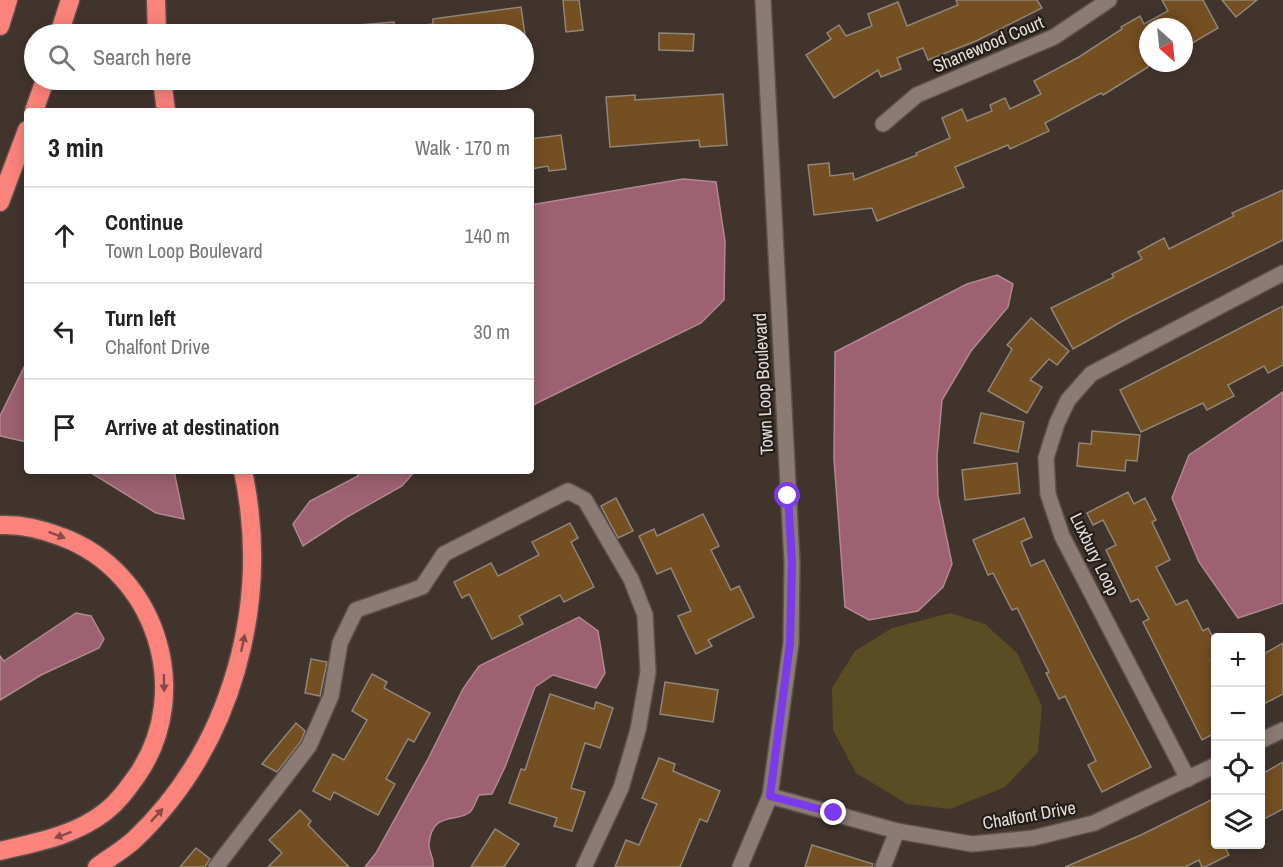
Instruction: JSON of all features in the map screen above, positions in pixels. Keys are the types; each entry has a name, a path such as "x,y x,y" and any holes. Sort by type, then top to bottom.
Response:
{"highway":[{"path":"0,26 8,0"},
{"path":"62,24 70,0"},
{"path":"156,0 157,24"},
{"path":"35,108 41,90"},
{"path":"163,90 166,108"},
{"path":"0,202 24,138"},
{"path":"111,867 167,804 192,770 226,702 236,671 248,610 253,545 244,474"},
{"path":"0,525 41,529 75,542 99,557 120,575 138,596 152,622 160,647 165,682 163,709 156,739 144,765 124,795 86,825 62,836 0,851"},
{"path":"97,867 133,841"}],"street":[{"name":"Town Loop Boulevard","path":"740,867 770,796 790,643 792,562 763,0"},
{"name":"Shanewood Court","path":"883,124 917,96 1054,37 1109,0"},
{"name":"Luxbury Loop","path":"1188,779 1062,536 1048,494 1046,459 1057,423 1068,400 1091,374 1283,273"},
{"path":"216,867 309,746 331,696 340,643 356,610 422,587 444,554 568,491 585,500 631,579 645,615 648,672 638,730 621,788 584,867"},
{"path":"1265,739 1283,730"},
{"name":"Chalfont Drive","path":"770,796 897,831 972,844 1033,838 1094,823 1211,767"},
{"path":"883,867 897,831"}],"shaded area":[{"path":"683,179 716,182 725,241 724,300 701,323 534,405 534,204"},
{"path":"997,275 1013,284 1008,307 971,351 942,400 937,456 938,496 952,564 943,587 918,611 869,620 845,607 834,459 835,352 967,284"},
{"path":"24,367 24,441 0,436 0,416"},
{"path":"1283,392 1283,603 1238,618 1199,562 1172,498 1189,455"},
{"path":"93,474 175,474 184,519 156,513"},
{"path":"358,474 412,474 402,486 347,517 303,546 293,524 310,501 358,476"},
{"path":"76,613 91,616 104,639 99,648 41,675 0,700 0,656 4,661"},
{"path":"950,613 985,624 1017,653 1042,706 1038,752 1005,787 950,809 907,804 856,773 833,730 832,688 855,651 892,628"},
{"path":"579,617 598,631 605,673 596,688 553,675 535,687 505,767 492,794 479,795 470,812 440,822 431,833 429,850 433,867 365,867 376,853 428,759 463,689 479,666"}],"building":[{"path":"563,0 579,0 583,30 566,32"},
{"path":"956,0 1037,0 1042,8 976,41 928,60 923,48 897,58 901,69 881,77 878,70 834,98 806,55 831,39 827,33 839,25 846,36 872,26 868,14 898,2 907,26 958,5"},
{"path":"1162,0 1203,0 1218,28 1193,43 1193,18 1155,18 1168,11"},
{"path":"1222,0 1257,0 1236,17"},
{"path":"521,7 524,24 433,24 433,19"},
{"path":"1140,16 1140,72 1103,95 1101,93 1045,123 1049,131 1010,149 1008,145 955,167 964,187 877,221 872,208 814,215 808,165 829,163 830,176 853,173 854,180 917,155 916,153 950,138 942,118 962,109 967,121 992,111 990,105 1005,98 1010,109 1041,94 1034,81 1079,57"},
{"path":"394,22 394,24 370,24"},
{"path":"659,33 694,34 693,51 659,50"},
{"path":"723,94 727,145 700,147 699,140 610,147 606,97 635,95 635,100"},
{"path":"561,135 566,169 549,171 548,166 534,168 534,139"},
{"path":"1283,190 1283,240 1128,318 1073,349 1051,308 1114,277 1112,274 1142,259 1138,252 1164,238 1169,249 1234,216 1232,213"},
{"path":"1283,306 1283,365 1268,373 1264,366 1228,385 1234,396 1207,410 1203,403 1141,432 1120,390"},
{"path":"1031,318 1069,351 1057,365 1049,359 1030,380 1042,387 1027,413 988,391 1012,349 1007,345"},
{"path":"981,413 1024,422 1018,452 974,443"},
{"path":"1092,431 1140,435 1137,461 1126,460 1125,471 1077,466 1079,443 1091,444"},
{"path":"1017,463 1020,493 965,500 962,470"},
{"path":"1128,492 1134,504 1145,498 1156,520 1152,522 1170,560 1156,567 1176,605 1187,600 1203,631 1208,628 1211,634 1211,735 1202,740 1143,622 1149,619 1138,599 1131,602 1106,550 1116,545 1103,520 1093,525 1087,513"},
{"path":"616,498 633,531 618,538 601,506"},
{"path":"703,514 719,546 711,550 731,590 739,586 754,617 708,640 712,646 696,654 678,616 691,611 671,568 657,574 639,536 654,529 657,536"},
{"path":"1024,518 1032,537 1021,542 1031,566 1044,560 1151,767 1102,792 1088,765 1096,761 1065,696 1059,699 1046,673 1049,672 1017,608 1012,610 993,573 988,575 973,540"},
{"path":"570,523 578,538 571,542 594,587 564,602 560,595 519,616 523,624 492,639 469,594 462,598 454,582 491,563 498,576 539,555 532,542"},
{"path":"1283,643 1283,694 1265,703 1265,687 1265,653"},
{"path":"311,659 327,662 320,696 305,693"},
{"path":"372,674 387,682 384,688 430,713 414,742 408,739 386,779 395,784 378,815 334,792 330,800 313,791 333,754 344,760 367,720 352,711"},
{"path":"665,682 718,690 713,722 660,714"},
{"path":"550,694 594,709 596,702 613,708 600,748 585,743 571,788 585,792 572,831 554,826 557,818 509,803 521,769 525,770"},
{"path":"296,723 305,731 301,741 277,772 262,764"},
{"path":"659,758 675,764 673,771 720,791 707,822 700,819 680,867 615,867 626,840 639,845 657,804 642,798"},
{"path":"1283,762 1283,809 1265,818 1265,795 1265,772"},
{"path":"1211,800 1211,849 1226,849 1229,855 1205,867 1202,867 1199,860 1185,867 1065,867 1141,835"},
{"path":"300,810 311,821 308,825 349,867 268,867 282,853 269,840"},
{"path":"495,829 519,844 504,867 471,867"},
{"path":"812,845 873,864 872,867 805,867"},
{"path":"196,848 210,859 205,867 180,867"}],"route":[{"path":"788,496 792,562 790,643 770,796 834,813"}]}
